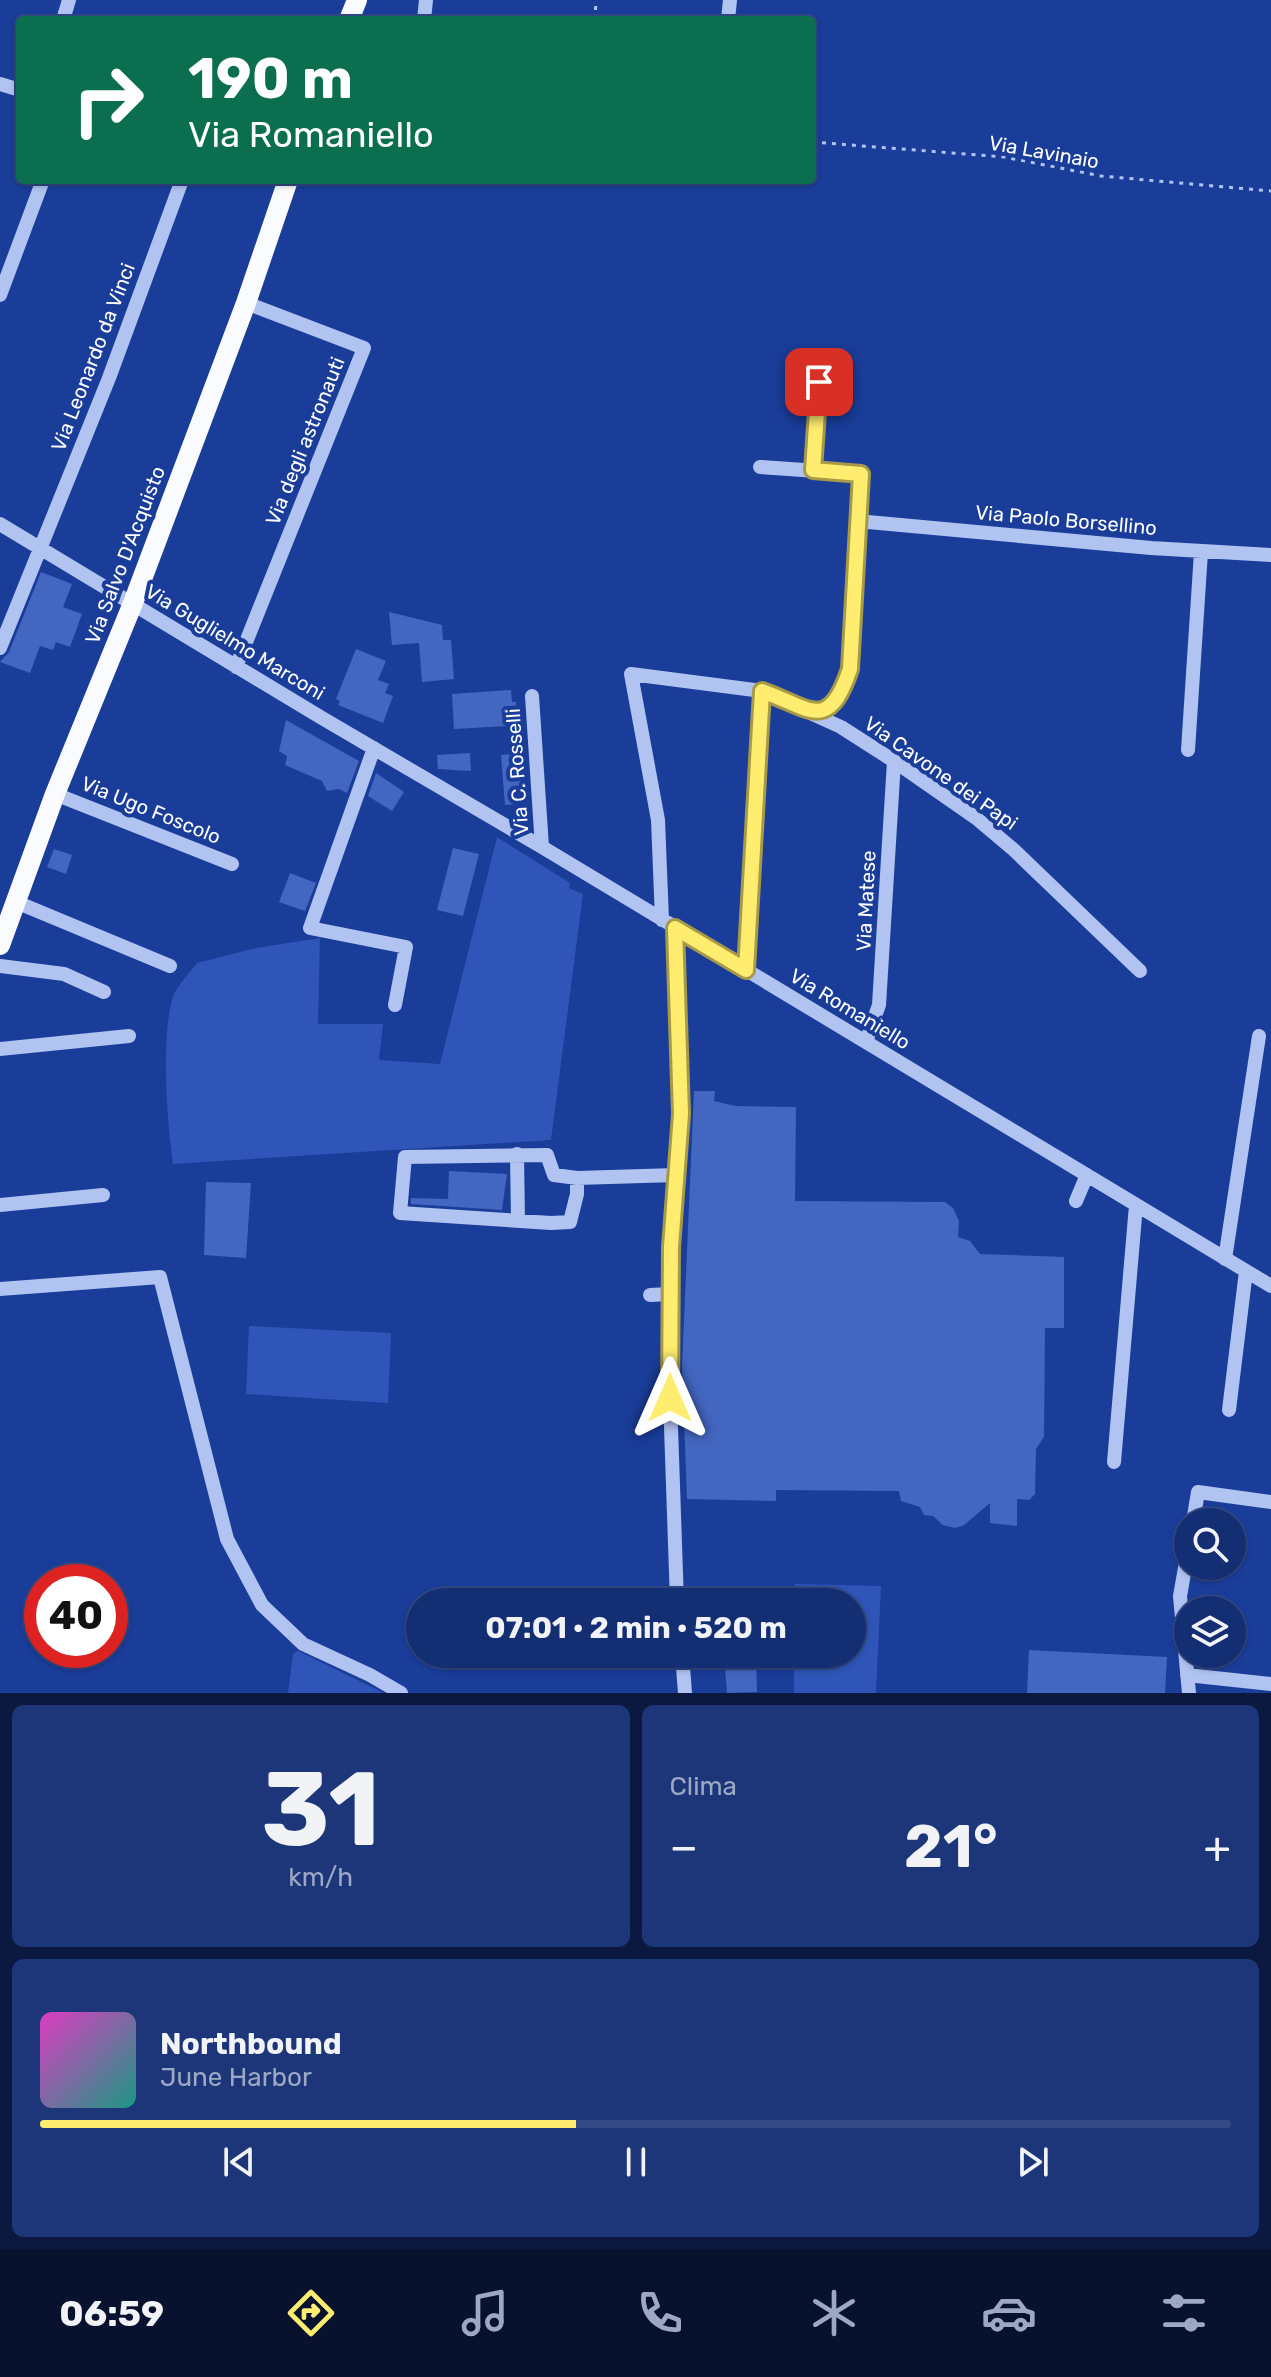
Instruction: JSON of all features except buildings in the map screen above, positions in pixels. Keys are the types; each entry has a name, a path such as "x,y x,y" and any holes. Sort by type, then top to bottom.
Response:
{"main road":[{"name":"Via Salvo D'Acquisto","path":"0,945 55,794 133,603 246,303 287,184"}],"street":[{"path":"0,295 42,184"},
{"name":"Via Leonardo da Vinci","path":"0,648 109,378 181,184"},
{"name":"Via degli astronauti","path":"236,667 364,348 246,303"},
{"path":"813,470 819,382"},
{"path":"760,467 861,474 850,669 842,694 830,708 811,712"},
{"name":"Via Paolo Borsellino","path":"857,521 1201,552 1271,555"},
{"name":"Via Guglielmo Marconi","path":"0,524 408,768"},
{"path":"1188,750 1201,552"},
{"name":"Via Cavone dei Papi","path":"662,920 658,820 631,674 762,691 811,712 894,761 976,818 1014,850 1140,971"},
{"path":"746,970 762,691"},
{"name":"Via C. Rosselli","path":"532,696 542,847"},
{"path":"374,748 310,928 406,947 395,1005"},
{"name":"Via Matese","path":"866,1042 879,1005 894,761"},
{"name":"Via Romaniello","path":"408,768 1271,1286"},
{"name":"Via Ugo Foscolo","path":"55,794 232,864"},
{"path":"16,902 170,966"},
{"path":"675,928 681,1114 670,1294 671,1555 675,1588"},
{"path":"0,966 64,974 104,992"},
{"path":"0,1049 129,1036"},
{"path":"1225,1259 1259,1036"},
{"path":"517,1154 518,1221"},
{"path":"577,1178 577,1194 570,1222 400,1213 405,1157 547,1155 554,1175 577,1178 676,1175"},
{"path":"1076,1201 1087,1175"},
{"path":"0,1205 103,1195"},
{"path":"1114,1462 1136,1205"},
{"path":"1229,1410 1246,1271"},
{"path":"0,1289 160,1277 227,1539 262,1605 303,1644 401,1693"},
{"path":"650,1295 670,1294"},
{"path":"1195,1508 1198,1492 1271,1502"},
{"path":"1183,1580 1180,1596 1189,1693"},
{"path":"683,1668 685,1693"},
{"path":"1187,1675 1271,1684"}],"path":[{"name":"Via Lavinaio","path":"816,142 1004,157 1101,176 1271,191"}],"shaded area":[{"path":"497,837 570,883 569,888 583,894 551,1140 173,1164 166,1081 169,1017 176,990 197,963 256,948 320,938 318,1024 383,1024 379,1060 440,1064"},
{"path":"249,1326 391,1333 388,1403 246,1394"},
{"path":"795,1584 881,1586 876,1693 794,1693 794,1668 866,1668 866,1588 795,1588"},
{"path":"298,1651 384,1693 288,1693 293,1654"}],"route":[{"path":"670,1398 671,1247 681,1114 675,928 746,970 762,691 811,712 830,708 842,694 850,669 861,474 813,470 819,382"}]}
